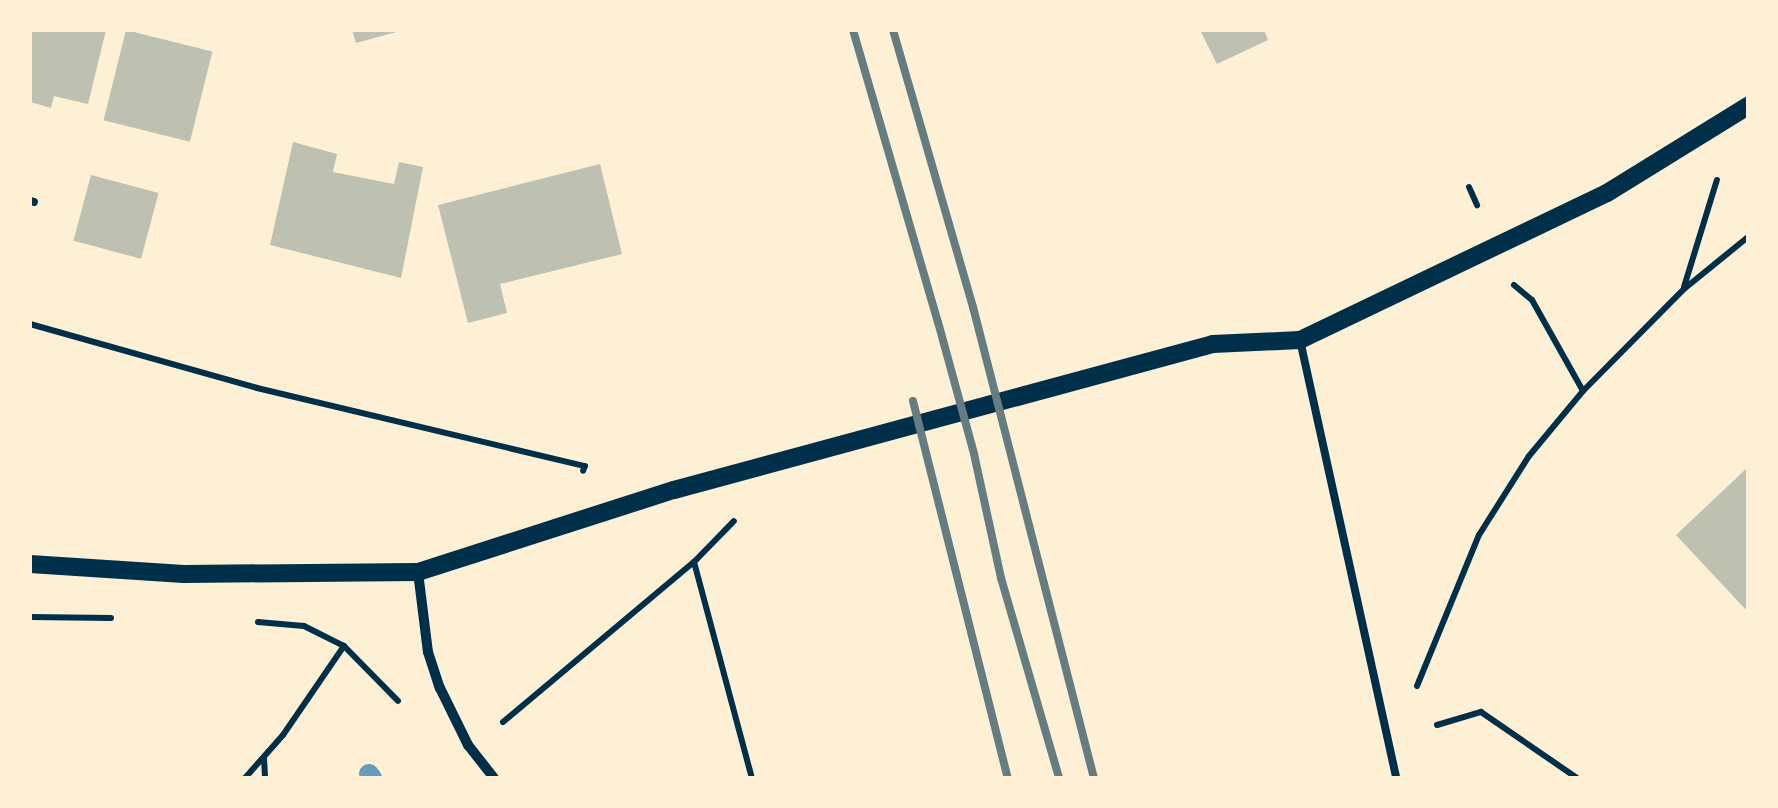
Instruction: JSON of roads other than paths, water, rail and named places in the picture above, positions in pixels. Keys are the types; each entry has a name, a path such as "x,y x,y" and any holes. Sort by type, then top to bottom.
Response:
{"street":[{"path":"30,564 199,574 418,572 674,490 1213,344 1300,340 1607,193 1748,106"},
{"path":"418,572 428,652 440,688 468,746 494,778"}],"lane":[{"path":"1300,340 1396,778"}],"waterway":[{"path":"369,774 372,778"}],"railway":[{"path":"853,30 938,322 974,454 1001,578 1059,778"},
{"path":"893,30 973,307 1094,778"},
{"path":"913,401 1008,778"}]}
